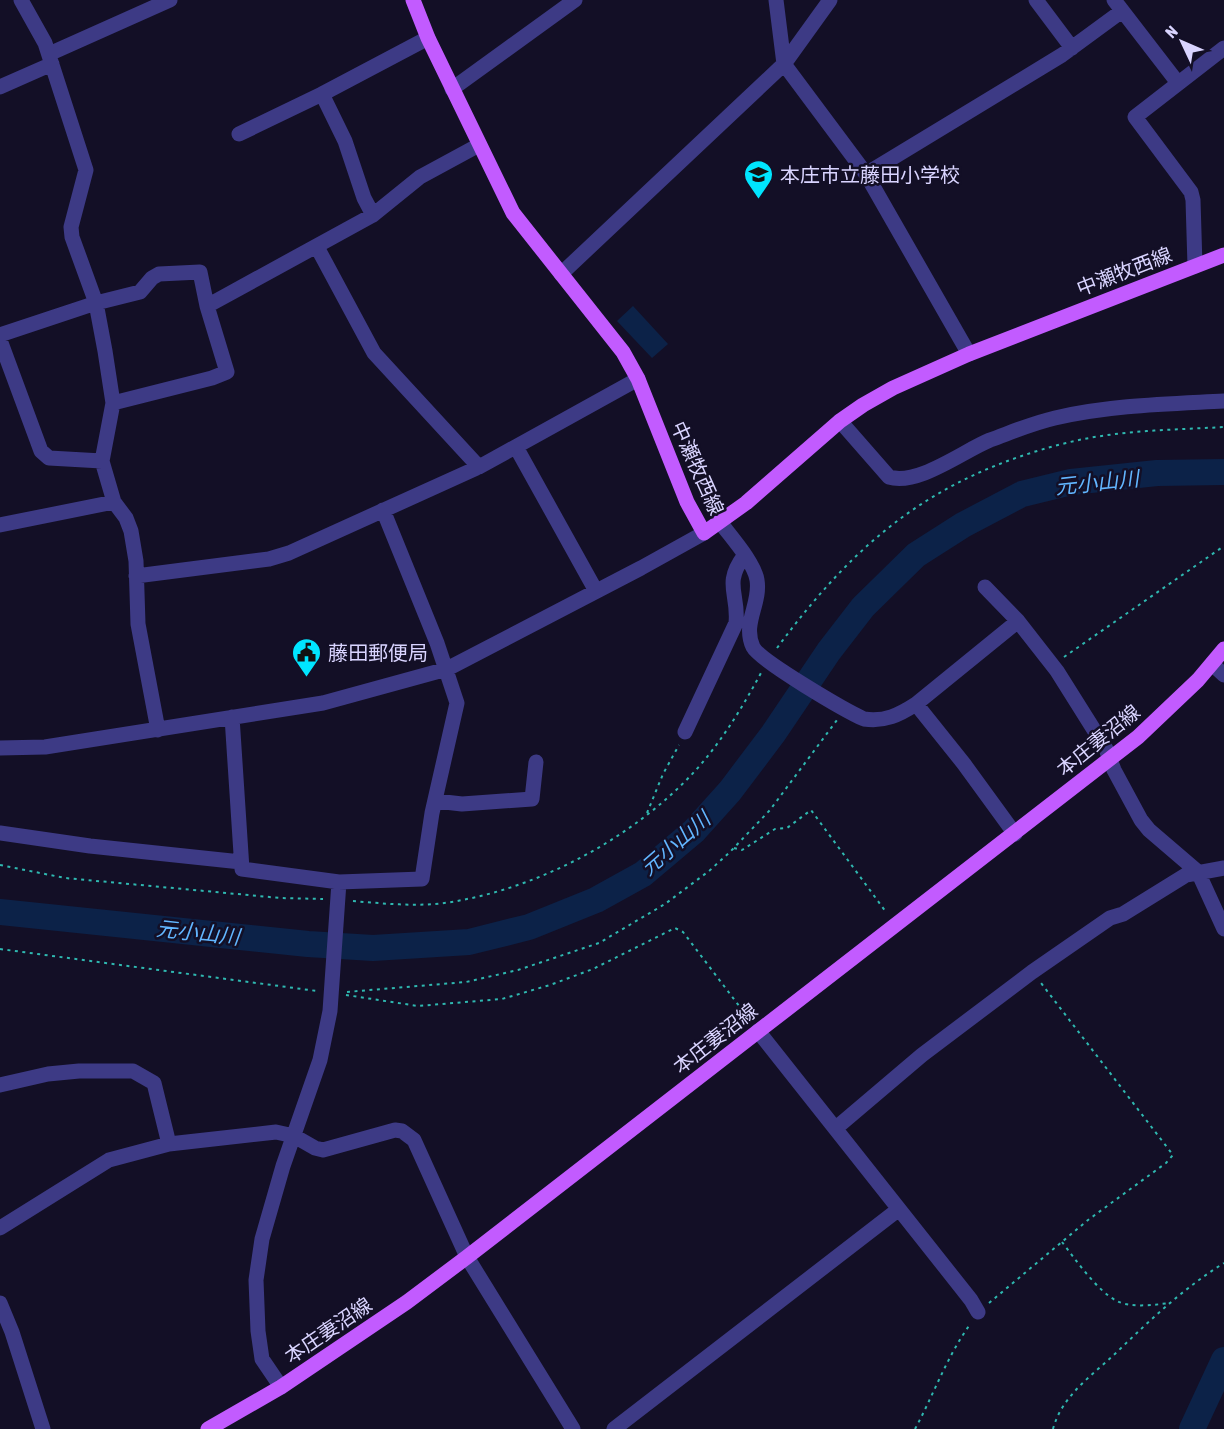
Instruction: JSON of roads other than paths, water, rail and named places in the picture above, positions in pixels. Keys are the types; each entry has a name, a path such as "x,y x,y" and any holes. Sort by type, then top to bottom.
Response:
{"main road":[{"name":"中瀬牧西線","path":"412,0 452,89 513,213 622,352 638,379 687,502 704,533 746,502 840,421 863,405 910,380 969,354 1224,255"},
{"name":"本庄妻沼線","path":"207,1429 281,1387 407,1302 467,1257 1110,759 1162,715 1224,649"}],"street":[{"path":"21,0 50,59 86,170 71,227 72,237 96,303 113,404 102,461 114,502 126,518 131,531 138,624 158,730"},
{"path":"0,87 50,59 170,0"},
{"path":"452,89 575,0"},
{"path":"776,0 784,64 866,174 969,354"},
{"path":"561,274 784,64 830,0"},
{"path":"1036,0 1072,48"},
{"path":"866,174 1072,48 1118,5 1178,83"},
{"path":"238,134 322,94 428,38"},
{"path":"1195,266 1191,192 1135,117 1224,48"},
{"path":"322,94 345,141 364,198 373,215"},
{"path":"207,306 373,215 420,177 479,145"},
{"path":"317,247 374,352 479,467"},
{"path":"0,335 96,303 140,292 152,278 159,274 200,272 207,306 227,372 113,404"},
{"path":"0,340 40,452 49,458 102,461"},
{"path":"136,576 269,559 307,545 479,467 638,379"},
{"path":"840,421 889,477 899,480 928,471 985,442 1023,427 1055,418 1135,406 1224,401"},
{"path":"516,447 596,591"},
{"path":"0,525 114,502"},
{"path":"232,717 242,869 339,882 422,879 432,813 457,703 447,669 383,510"},
{"path":"720,522 752,567 757,579 757,597 748,626 753,648 770,662 864,719 875,721 899,715 916,704 1018,621"},
{"path":"0,748 45,747 322,703 447,669 642,568 704,533"},
{"path":"685,732 736,624 737,613 732,579 736,567 744,556"},
{"path":"985,587 1018,621 1052,665 1093,726 1129,800 1149,830 1198,872 1224,929"},
{"path":"1212,664 1224,675"},
{"path":"916,704 964,764 1015,834"},
{"path":"436,801 462,804 532,799 536,762"},
{"path":"0,833 90,846 241,862"},
{"path":"836,1128 922,1055 1032,972 1110,918 1123,914 1186,875 1224,868"},
{"path":"281,1387 262,1359 255,1280 262,1239 283,1166 320,1060 333,989 335,902 339,882"},
{"path":"758,1030 971,1300 978,1312"},
{"path":"0,1084 48,1074 79,1071 133,1071 154,1083 169,1144"},
{"path":"0,1228 109,1160 169,1144 276,1132 294,1136 315,1148 324,1150 395,1130 407,1134 414,1140 467,1257 573,1429"},
{"path":"614,1429 898,1209"},
{"path":"0,1303 12,1332 43,1429"}],"water":[{"path":"633,306 668,344 652,358 617,321"}],"waterway":[{"name":"元小山川","path":"0,912 308,944 373,948 469,942 529,927 596,900 643,874 694,831 730,791 863,607 916,555 963,525 1022,494 1071,482 1157,473 1224,472"},
{"path":"1192,1429 1224,1360"}],"place":[{"name":"本庄市立藤田小学校","path":"759,200"},
{"name":"藤田郵便局","path":"307,678"}]}
